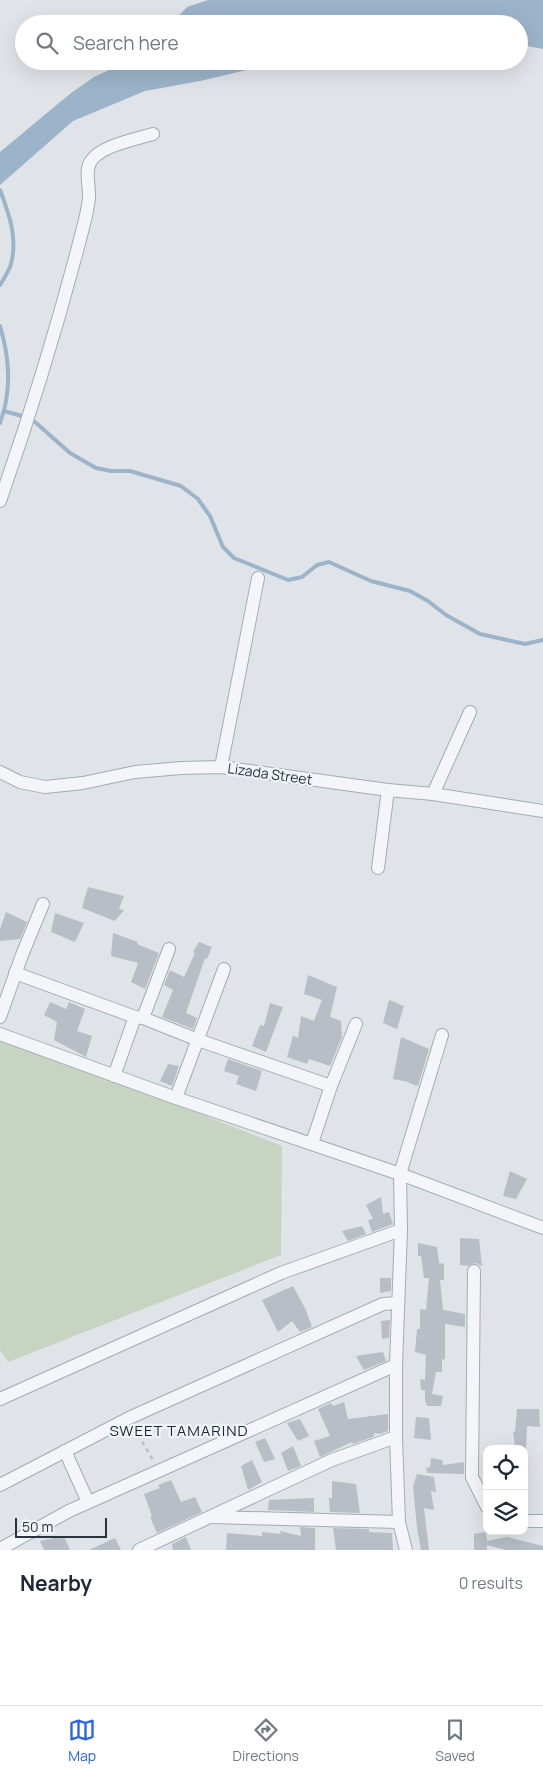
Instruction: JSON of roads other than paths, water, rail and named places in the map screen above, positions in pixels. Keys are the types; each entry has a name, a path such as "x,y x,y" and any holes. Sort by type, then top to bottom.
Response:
{"street":[{"path":"0,501 67,291 89,197 88,168 91,161 98,154 112,147 153,134"},
{"path":"221,767 258,578"},
{"path":"433,794 470,712"},
{"name":"Lizada Street","path":"0,772 20,782 46,786 83,783 134,772 221,767 388,790 433,794 543,811"},
{"path":"378,868 388,790"},
{"path":"0,1017 15,973 43,904"},
{"path":"114,1076 169,949"},
{"path":"176,1098 224,969"},
{"path":"15,973 331,1086"},
{"path":"312,1143 331,1086 356,1024"},
{"path":"0,1034 176,1098 400,1174 543,1228"},
{"path":"406,1550 399,1522 396,1438 396,1365 401,1230 400,1174 442,1035"},
{"path":"0,1399 281,1273 401,1230"},
{"path":"474,1271 472,1477 483,1499"},
{"path":"0,1485 129,1418 383,1304 398,1303"},
{"path":"0,1549 88,1502 396,1365"},
{"path":"139,1550 332,1460 396,1438"},
{"path":"66,1451 88,1502"},
{"path":"210,1517 399,1522"},
{"path":"528,1521 543,1521"}],"water":[{"path":"208,0 543,0 543,49 528,46 528,15 179,15 187,7"},
{"path":"109,70 246,70 145,91 73,121 0,185 0,152 71,93 94,77"}],"waterway":[{"path":"0,190 12,226 14,245 11,264 0,285"},
{"path":"0,326 8,363 8,387 0,423"},
{"path":"4,411 22,416"},
{"path":"35,422 70,453 96,468 111,471 130,471 181,486 198,499 210,516 223,547 234,558 288,580 302,577 317,565 329,562 371,581 410,591 428,601 446,615 480,634 525,644 543,640"}],"district":[{"name":"SWEET TAMARIND","path":"179,1431"}]}
